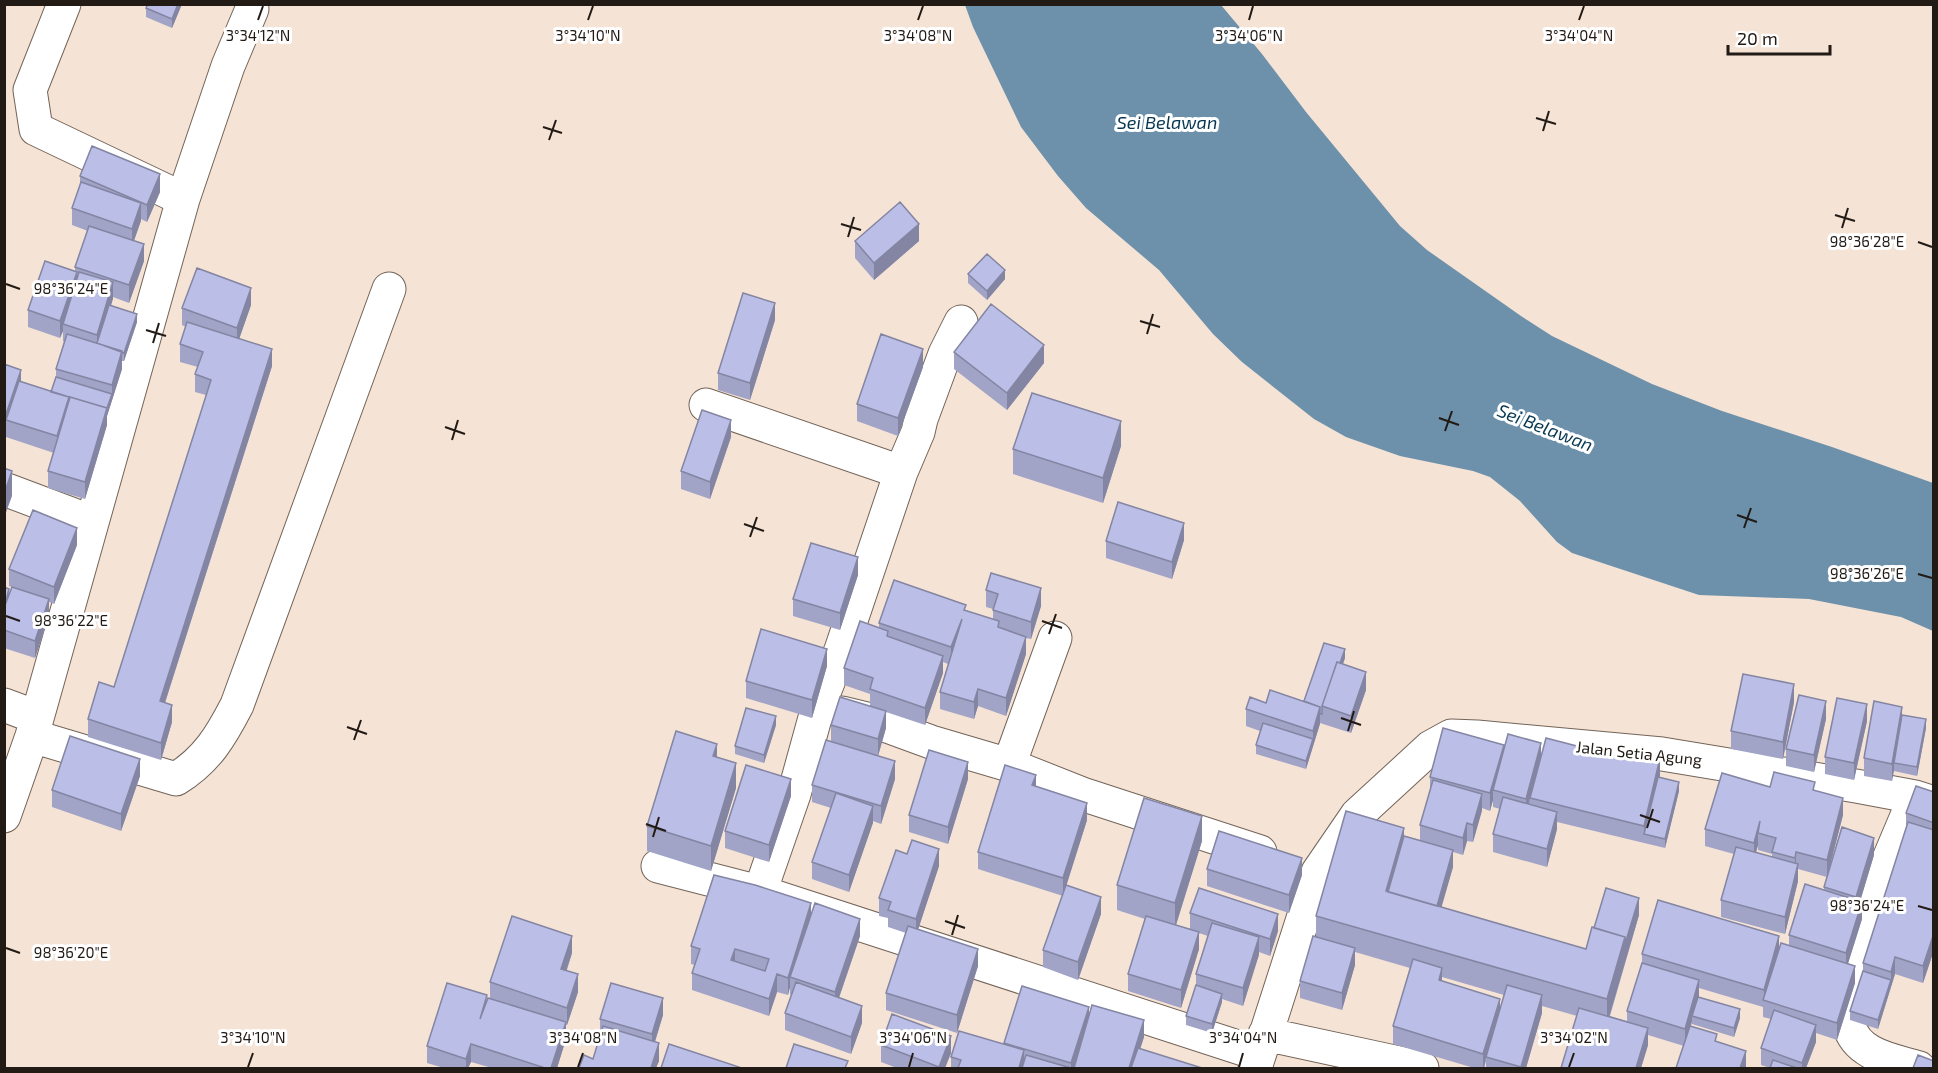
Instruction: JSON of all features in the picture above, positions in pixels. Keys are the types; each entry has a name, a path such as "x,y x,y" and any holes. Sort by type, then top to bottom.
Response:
{"street":[{"path":"64,4 30,90 36,129 183,199"},
{"path":"4,816 34,726 183,199 228,66 252,9"},
{"path":"4,705 34,726 176,779 195,766 220,738 237,705 389,289"},
{"path":"760,892 794,794 818,707 841,650 901,472 918,432 945,354 961,322"},
{"path":"706,405 901,472"},
{"path":"4,489 92,522"},
{"path":"1009,765 1055,638"},
{"path":"818,707 871,720 931,742 1009,765 1085,795 1318,872"},
{"name":"Jalan Setia Agung","path":"1260,1052 1318,872 1357,815 1431,747 1451,736 1662,754 1791,774 1924,800"},
{"path":"1919,1068 1876,1055 1857,1042 1848,1024 1880,880 1924,800"},
{"path":"658,866 760,892 1260,1052 1422,1068"}],"water":[{"name":"Sei Belawan","path":"965,5 1221,5 1400,226 1427,250 1521,316 1552,336 1652,384 1722,411 1933,483 1933,631 1901,617 1809,599 1699,595 1572,553 1557,542 1520,501 1490,477 1473,471 1400,456 1346,437 1314,419 1242,362 1213,334 1159,270 1086,208 1058,176 1021,127 973,27"}],"building":[{"path":"148,4 178,4 172,19 146,8"},
{"path":"92,146 160,174 147,205 80,176"},
{"path":"81,182 141,203 132,229 72,208"},
{"path":"900,202 919,224 874,263 855,241"},
{"path":"89,226 144,244 129,285 75,267"},
{"path":"987,254 1005,270 987,291 968,274"},
{"path":"45,261 77,272 60,321 28,310"},
{"path":"197,268 251,288 237,328 182,308"},
{"path":"79,272 113,282 97,335 63,324"},
{"path":"743,293 775,303 750,383 718,373"},
{"path":"991,304 1044,345 1007,393 954,352"},
{"path":"109,305 137,314 124,353 97,343"},
{"path":"187,322 272,349 160,701 172,705 161,743 88,719 99,682 114,687 211,380 195,374 203,352 180,344"},
{"path":"67,334 122,351 112,385 56,369"},
{"path":"881,334 923,349 898,418 857,404"},
{"path":"4,364 21,370 4,420"},
{"path":"56,377 112,394 107,408 70,397 69,401 69,397 51,392"},
{"path":"19,381 69,397 57,436 6,420"},
{"path":"1032,393 1121,421 1103,478 1013,449"},
{"path":"70,397 107,408 85,482 48,471"},
{"path":"702,410 731,420 710,482 681,471"},
{"path":"4,468 12,471 4,494"},
{"path":"1118,502 1184,523 1172,562 1106,541"},
{"path":"33,510 77,528 54,587 9,569"},
{"path":"811,543 858,557 840,613 793,599"},
{"path":"991,573 1041,588 1031,622 993,610 998,594 986,590"},
{"path":"894,580 966,605 964,610 999,621 998,627 1026,637 1006,698 978,689 974,702 940,692 962,619 951,647 879,623"},
{"path":"4,587 9,589 4,608"},
{"path":"12,587 49,599 35,641 4,630 4,608"},
{"path":"860,621 888,631 887,636 943,656 925,708 870,689 873,678 844,668"},
{"path":"761,629 827,649 812,700 746,681"},
{"path":"1324,643 1345,649 1340,663 1337,662 1322,706 1322,714 1320,714 1320,707 1304,701"},
{"path":"1337,662 1366,672 1351,716 1322,706"},
{"path":"1743,674 1794,684 1783,742 1731,731"},
{"path":"1270,690 1320,707 1313,731 1246,709 1250,697 1266,703"},
{"path":"1799,695 1826,701 1814,755 1786,749"},
{"path":"840,697 886,711 878,739 831,725"},
{"path":"1837,698 1867,704 1854,763 1825,757"},
{"path":"1874,701 1902,707 1892,764 1864,758"},
{"path":"746,708 776,716 764,755 735,746"},
{"path":"1902,715 1926,719 1917,767 1894,763"},
{"path":"1263,723 1313,739 1306,761 1256,745"},
{"path":"1443,728 1504,745 1490,793 1430,777"},
{"path":"676,731 717,744 713,756 736,763 711,846 647,826"},
{"path":"1508,734 1541,743 1526,799 1493,790"},
{"path":"70,736 140,759 121,814 52,790"},
{"path":"1546,738 1623,758 1625,749 1660,758 1644,826 1530,798"},
{"path":"826,740 895,761 881,806 812,785"},
{"path":"929,750 968,762 948,827 909,815"},
{"path":"746,765 791,779 769,845 725,831"},
{"path":"1005,765 1036,775 1032,785 1087,803 1063,878 978,852"},
{"path":"1774,772 1815,782 1813,790 1843,798 1827,860 1796,852 1795,858 1772,852 1776,838 1758,833 1760,821 1754,843 1705,829 1722,773 1770,787"},
{"path":"1658,777 1679,782 1665,839 1644,834"},
{"path":"1433,780 1482,794 1473,825 1467,823 1463,838 1420,825"},
{"path":"1916,786 1934,792 1934,823 1906,813"},
{"path":"836,793 873,806 849,875 812,862"},
{"path":"1503,797 1557,812 1547,849 1493,834"},
{"path":"1144,798 1202,816 1175,903 1117,885"},
{"path":"1346,811 1404,828 1386,891 1586,949 1592,927 1625,937 1607,999 1316,916"},
{"path":"1908,822 1934,830 1934,933 1923,966 1895,957 1891,972 1863,963"},
{"path":"1842,827 1874,838 1856,897 1824,887"},
{"path":"1219,831 1302,858 1289,895 1207,869"},
{"path":"1404,836 1453,850 1437,906 1388,892"},
{"path":"912,840 939,849 916,919 888,910 891,902 879,898 896,850 907,854"},
{"path":"1736,847 1798,864 1785,917 1721,900"},
{"path":"714,875 811,903 788,978 777,974 769,999 692,973 700,949 691,946","holes":["735,949 769,959 765,971 731,960"]},
{"path":"1805,884 1862,902 1846,953 1789,935"},
{"path":"1066,885 1101,897 1078,962 1043,950"},
{"path":"1199,888 1278,914 1270,939 1190,913"},
{"path":"1606,888 1639,898 1625,944 1625,937 1594,928"},
{"path":"1658,900 1779,936 1764,990 1642,954"},
{"path":"815,903 860,919 835,992 790,977"},
{"path":"512,916 572,936 561,969 578,974 567,1008 490,982"},
{"path":"1146,916 1199,932 1181,990 1128,974"},
{"path":"1212,923 1259,937 1243,988 1196,974"},
{"path":"908,926 978,949 957,1015 886,993"},
{"path":"1313,936 1355,948 1342,993 1300,981"},
{"path":"1781,943 1855,966 1837,1023 1763,1000"},
{"path":"1413,959 1442,968 1439,980 1500,999 1483,1054 1393,1026"},
{"path":"1642,963 1699,980 1685,1029 1627,1011"},
{"path":"1863,971 1891,980 1878,1020 1850,1011"},
{"path":"796,982 862,1006 851,1037 785,1013"},
{"path":"447,983 487,995 480,1019 488,998 566,1022 551,1068 471,1044 466,1059 427,1046"},
{"path":"611,983 663,998 652,1034 600,1019"},
{"path":"1196,985 1222,994 1212,1024 1186,1016"},
{"path":"1507,985 1542,995 1521,1067 1486,1057"},
{"path":"1022,986 1089,1007 1071,1063 1004,1043"},
{"path":"1698,997 1740,1009 1734,1028 1692,1016"},
{"path":"1092,1005 1144,1020 1129,1068 1074,1068"},
{"path":"1579,1008 1648,1028 1636,1068 1561,1068"},
{"path":"1774,1010 1816,1025 1802,1063 1761,1048"},
{"path":"892,1014 951,1036 939,1067 881,1045"},
{"path":"603,1026 659,1043 651,1068 579,1068 584,1055 593,1059"},
{"path":"1690,1026 1717,1034 1715,1041 1746,1051 1740,1068 1676,1068"},
{"path":"959,1031 1024,1050 1019,1068 958,1068 961,1060 951,1057"},
{"path":"669,1044 739,1067 661,1068"},
{"path":"794,1044 848,1061 845,1068 786,1068"},
{"path":"1138,1048 1202,1068 1131,1068"},
{"path":"1026,1055 1071,1068 1022,1068"},
{"path":"1918,1055 1934,1061 1934,1068 1913,1068"},
{"path":"1773,1060 1797,1068 1770,1068"}]}
